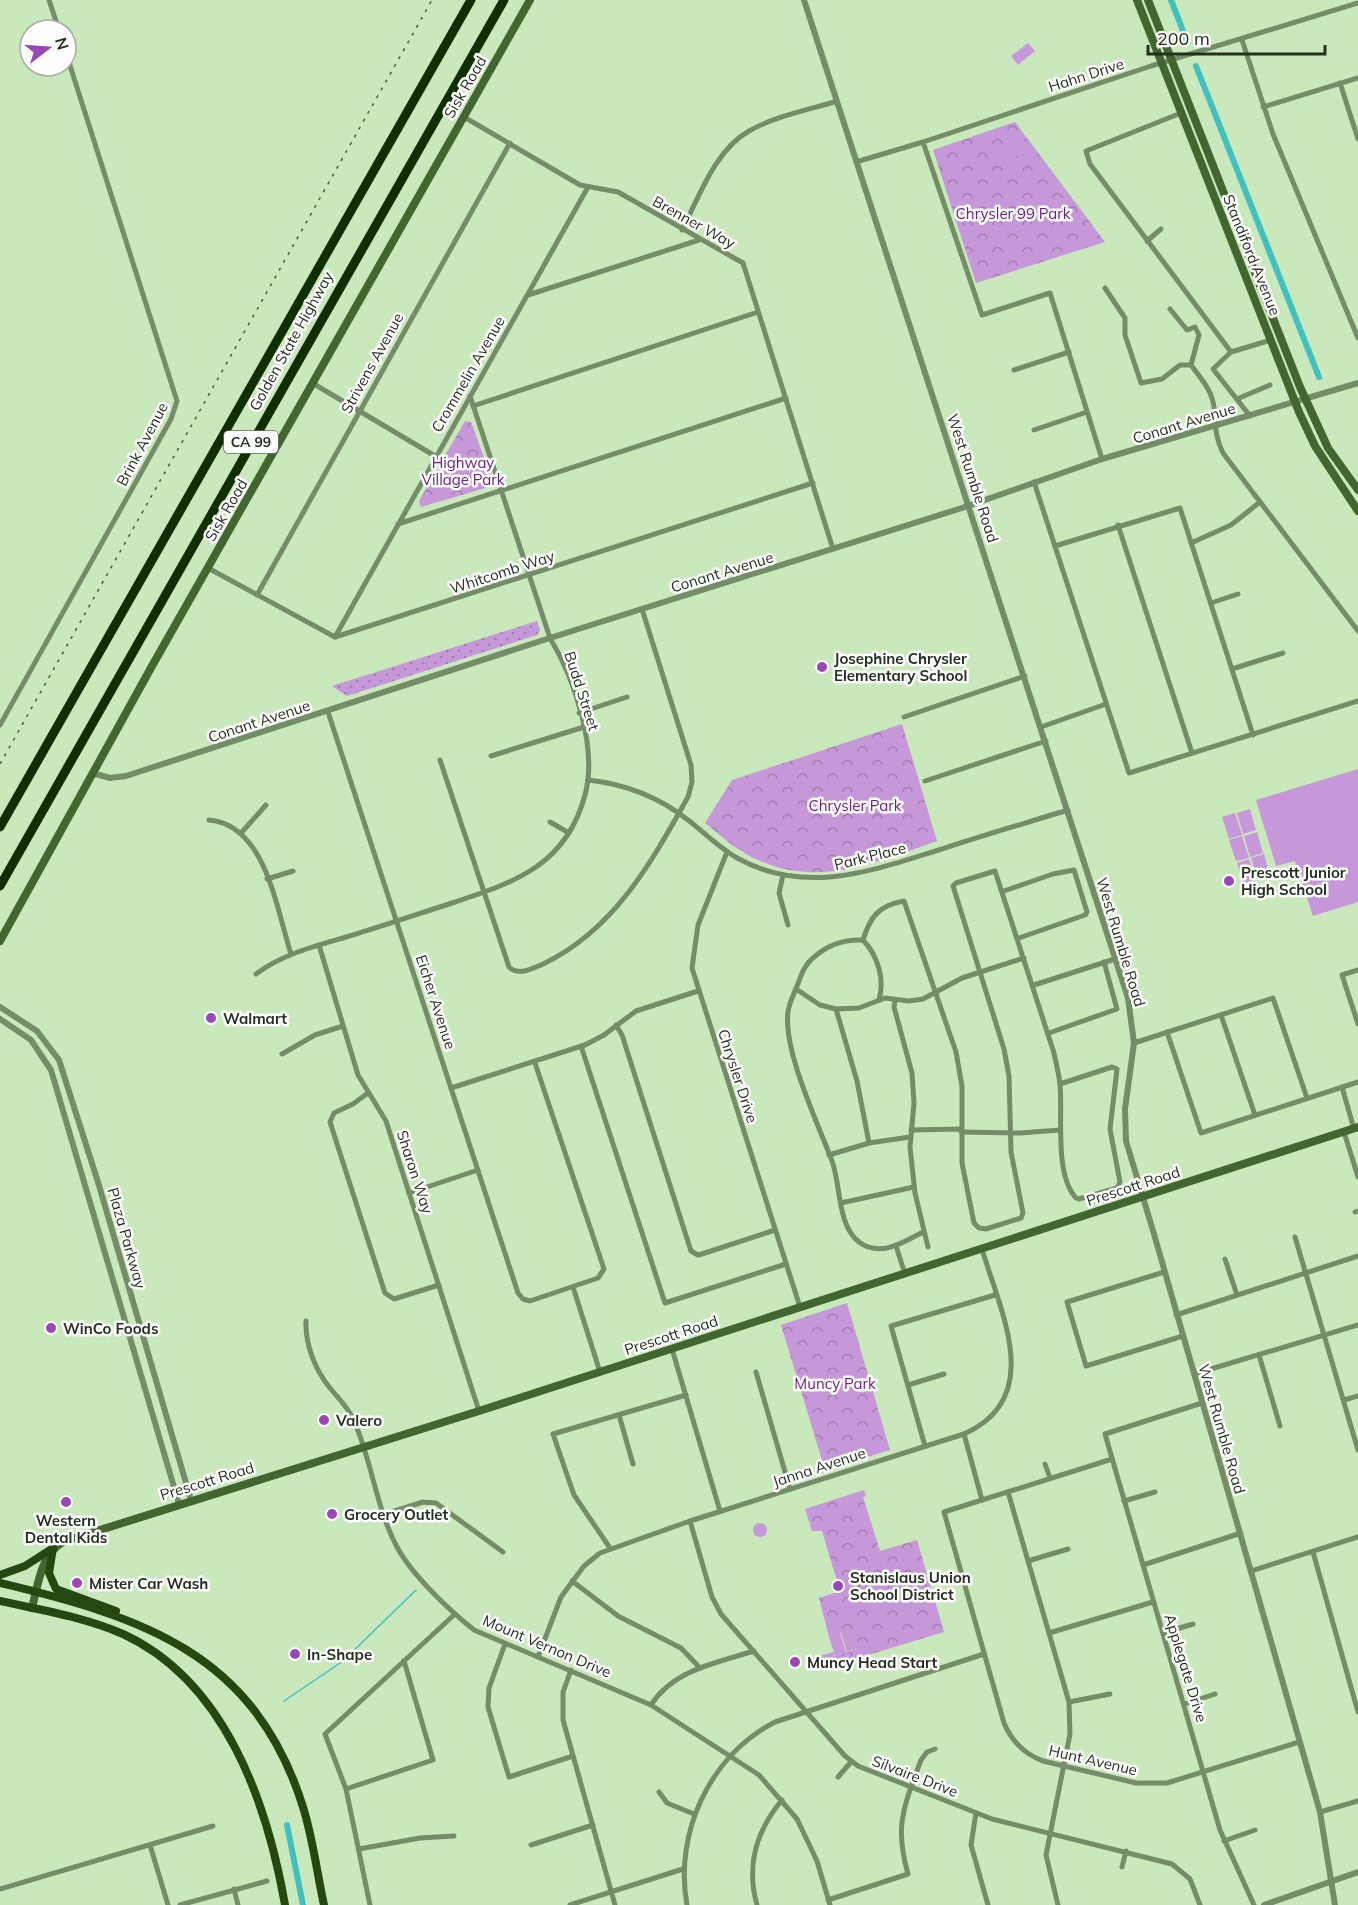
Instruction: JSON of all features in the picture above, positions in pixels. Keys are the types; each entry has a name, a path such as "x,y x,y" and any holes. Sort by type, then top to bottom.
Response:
{"highway":[{"name":"Golden State Highway","path":"0,827 471,0"},
{"name":"Golden State Highway","path":"0,886 504,0"}],"main road":[{"name":"Sisk Road","path":"0,941 92,773 530,0"},
{"name":"Standiford Avenue","path":"1137,0 1295,401 1315,446 1358,511"},
{"name":"Standiford Avenue","path":"1148,0 1305,398 1328,448 1358,490"},
{"name":"Prescott Road","path":"53,1548 65,1540 479,1411 1356,1128"},
{"path":"0,1575 25,1566 53,1548"},
{"path":"32,1608 44,1563 53,1548"},
{"path":"53,1548 49,1573 56,1589 105,1605 176,1642 213,1669 245,1700 269,1732 288,1767 303,1808 324,1905"},
{"path":"0,1583 134,1622"},
{"path":"0,1601 123,1634 165,1660 198,1691 220,1723 255,1791 268,1828 285,1905"}],"street":[{"path":"49,0 55,18"},
{"name":"West Rumble Road","path":"804,0 970,505 1129,1003 1134,1043 1125,1129 1128,1155 1241,1533 1320,1812 1335,1905"},
{"name":"Hahn Drive","path":"856,162 923,142 1162,62 1242,40 1358,3"},
{"path":"1242,40 1263,107 1358,338"},
{"name":"Brink Avenue","path":"0,725 171,419 177,401 74,78"},
{"path":"1263,107 1358,78"},
{"path":"1340,83 1358,139"},
{"path":"682,230 718,162 742,135 760,126 837,101"},
{"path":"1181,113 1086,151 1089,164 1231,352"},
{"name":"Brenner Way","path":"464,117 588,188 613,190 743,263 833,549"},
{"path":"923,142 982,315 1050,293 1102,459"},
{"name":"Strivens Avenue","path":"257,595 510,143"},
{"name":"Crommelin Avenue","path":"335,637 588,188"},
{"path":"1148,241 1161,228"},
{"path":"528,295 699,240"},
{"path":"1105,288 1125,318 1125,335 1141,383 1162,379 1180,365 1191,365"},
{"path":"1170,309 1186,330 1195,327 1199,335 1191,365 1210,393 1214,404 1214,428 1223,453 1358,631"},
{"path":"473,406 758,312"},
{"path":"1250,416 1213,369 1231,352 1271,340"},
{"path":"1014,370 1069,352"},
{"name":"Conant Avenue","path":"92,773 110,778 126,776 328,712 549,638 970,505 1102,459 1214,428 1358,383"},
{"path":"314,384 435,456"},
{"path":"1237,399 1270,385"},
{"name":"Budd Street","path":"256,974 291,954 485,893 532,872 551,855 569,833 582,807 588,780 588,754 584,727 563,663 549,638 470,396"},
{"path":"398,524 786,398"},
{"path":"1034,430 1087,412"},
{"path":"1034,482 1129,773 1358,701"},
{"name":"Whitcomb Way","path":"335,637 813,483"},
{"path":"1191,543 1231,525 1260,502"},
{"path":"1055,546 1180,507 1253,735"},
{"path":"1118,525 1192,753"},
{"path":"208,568 335,637"},
{"path":"1210,603 1238,594"},
{"path":"440,760 509,967 515,972 539,965 568,950 609,918 634,887 679,813 690,790 691,765 642,609"},
{"path":"1232,669 1283,652"},
{"path":"904,717 1025,676"},
{"path":"579,712 627,697"},
{"path":"1041,727 1106,704"},
{"name":"Eicher Avenue","path":"328,712 518,1293 523,1299 536,1300 573,1287"},
{"path":"491,756 584,727"},
{"path":"925,781 1046,741"},
{"name":"Park Place","path":"588,780 630,788 679,813 727,852 755,867 783,875 812,879 852,875 1068,810"},
{"path":"242,832 266,805"},
{"path":"209,820 226,823 242,832 256,849 291,954"},
{"path":"550,822 569,833"},
{"name":"Chrysler Drive","path":"727,852 701,914 695,937 692,968 800,1308"},
{"path":"1004,891 1053,874 1074,870 1087,914 1019,938"},
{"path":"863,940 868,922 876,912 904,901 937,991 961,1073 964,1177 976,1227 986,1229 1023,1216 1013,1168 1009,1076 1004,1048 953,886 956,883 995,871 1004,891 1049,1034 1060,1084 1060,1130 1066,1173 1076,1198 1083,1198 1119,1185 1110,1129 1117,1069 1112,1067 1060,1084"},
{"path":"267,879 293,872"},
{"path":"783,875 779,893 788,925"},
{"path":"863,940 833,944 817,954 803,970 788,1013 793,1051 830,1155 841,1203 855,1237 870,1247 883,1249 896,1246 923,1232"},
{"path":"863,940 872,952 881,976 879,1000"},
{"name":"Sharon Way","path":"319,945 358,1075 386,1121 479,1411"},
{"path":"796,989 820,1005 836,1009 859,1008 885,998 923,999 980,972 1024,958"},
{"path":"1034,986 1115,959"},
{"path":"1049,1034 1117,1009 1106,962"},
{"path":"1358,970 1342,975 1358,1024"},
{"path":"451,1088 535,1063 580,1046 604,1035 636,1011 698,991"},
{"path":"1134,1043 1273,998 1307,1098"},
{"path":"895,1000 894,1007 913,1086 910,1133 914,1187 928,1247"},
{"name":"Plaza Parkway","path":"0,1007 37,1031 59,1060 99,1182 191,1500"},
{"path":"836,1009 857,1081 869,1143"},
{"path":"1221,1015 1254,1115"},
{"name":"Plaza Parkway","path":"0,1019 31,1040 51,1070 179,1504"},
{"path":"616,1025 622,1035 689,1247 693,1253 705,1253 775,1230"},
{"path":"282,1054 315,1035 343,1026"},
{"path":"1167,1032 1201,1133 1358,1082"},
{"path":"580,1046 665,1303 786,1264"},
{"path":"535,1063 604,1263 603,1273 598,1278 573,1287 600,1372"},
{"path":"1342,1087 1356,1128"},
{"path":"368,1093 331,1117 330,1122 385,1293 390,1298 401,1298 439,1285"},
{"path":"830,1155 910,1133 961,1131 1010,1133 1060,1130"},
{"path":"1344,1132 1358,1178"},
{"path":"410,1193 478,1170"},
{"path":"841,1203 914,1187"},
{"path":"1295,1237 1358,1450"},
{"path":"896,1246 905,1274"},
{"name":"Janna Avenue","path":"538,1657 561,1597 592,1559 610,1548 964,1434 984,1424 998,1410 1011,1382 1011,1353 981,1249"},
{"path":"1176,1315 1358,1256"},
{"path":"1225,1259 1237,1295"},
{"path":"1164,1272 1067,1302 1086,1366 1182,1336"},
{"path":"925,1446 891,1326 995,1295"},
{"name":"Mount Vernon Drive","path":"306,1321 307,1340 321,1376 349,1411 364,1447 392,1537 403,1557 455,1614 474,1630 651,1705 759,1775 791,1810 810,1845 829,1903"},
{"path":"1194,1374 1358,1325"},
{"path":"672,1349 720,1511"},
{"path":"1259,1355 1280,1426"},
{"path":"756,1372 790,1489"},
{"path":"908,1385 944,1374"},
{"path":"610,1548 569,1485 553,1434 686,1395"},
{"path":"1344,1400 1358,1396"},
{"name":"Applegate Drive","path":"1202,1403 1105,1434 1224,1841 1254,1905"},
{"path":"619,1415 633,1464"},
{"path":"964,1434 982,1500 1112,1459"},
{"path":"1045,1464 1050,1478"},
{"path":"1008,1492 1069,1702 1070,1734 1050,1832 1047,1863 1058,1905"},
{"path":"1124,1501 1155,1492"},
{"name":"Hunt Avenue","path":"982,1500 944,1512 1004,1723 1014,1741 1035,1758 1063,1767 1145,1784 1167,1783 1299,1742"},
{"path":"385,1514 423,1502 436,1503 502,1552"},
{"name":"Silvaire Drive","path":"690,1521 716,1606 851,1762 976,1813 1163,1860 1180,1868 1194,1885 1200,1905"},
{"path":"1143,1565 1241,1533"},
{"path":"1251,1571 1358,1537"},
{"path":"1028,1561 1068,1549"},
{"path":"1313,1552 1358,1712"},
{"path":"572,1581 618,1616 681,1648 700,1668"},
{"path":"1049,1633 1154,1602"},
{"path":"370,1905 346,1789 325,1734 455,1614"},
{"path":"1163,1633 1193,1624"},
{"path":"505,1644 489,1688 488,1707 509,1777 573,1756"},
{"path":"651,1705 671,1681 700,1668 754,1651"},
{"path":"687,1905 683,1869 694,1814 707,1790 731,1756 745,1741 763,1728 984,1654"},
{"path":"346,1789 433,1760 404,1661"},
{"path":"571,1670 563,1692 561,1710 615,1905"},
{"path":"1069,1702 1110,1694"},
{"path":"1185,1704 1215,1694"},
{"path":"829,1903 908,1874 900,1830 911,1788 924,1756 935,1749"},
{"path":"838,1777 851,1762"},
{"path":"659,1792 667,1803 694,1814"},
{"path":"757,1905 752,1882 755,1848 764,1826 782,1800"},
{"path":"1320,1812 1358,1801"},
{"path":"976,1813 971,1845 988,1905"},
{"path":"531,1845 592,1825"},
{"path":"0,1889 213,1826"},
{"path":"1224,1841 1255,1830"},
{"path":"359,1849 420,1838 454,1836"},
{"path":"150,1845 168,1905"},
{"path":"1122,1867 1126,1851"},
{"path":"570,1905 683,1869"},
{"path":"1264,1905 1358,1872"},
{"path":"180,1905 267,1881"},
{"path":"234,1889 238,1905"}],"green space":[{"path":"1028,43 1035,51 1018,65 1011,56"},
{"name":"Chrysler 99 Park","path":"1015,122 1105,242 976,283 933,150"},
{"path":"1018,135 1027,144 1011,162 1002,152"},
{"name":"Highway Village Park","path":"465,421 471,422 492,479 489,487 421,507 419,501"},
{"path":"537,621 540,630 537,635 347,696 332,686"},
{"name":"Chrysler Park","path":"902,724 937,841 862,866 813,872 788,870 763,862 738,849 705,823 732,780"},
{"path":"1358,769 1358,902 1313,916 1295,861 1276,866 1256,800"},
{"path":"1250,809 1256,830 1243,834 1237,813"},
{"path":"1235,813 1242,835 1229,839 1222,817"},
{"path":"1257,832 1263,853 1250,857 1244,836"},
{"path":"1242,836 1249,858 1236,861 1229,840"},
{"path":"1264,854 1270,876 1258,880 1251,858"},
{"path":"1249,859 1256,880 1243,884 1237,863"},
{"name":"Muncy Park","path":"847,1303 890,1450 825,1470 781,1325"},
{"path":"864,1490 866,1496 863,1497 880,1551 917,1540 944,1632 838,1664 835,1660 811,1670 807,1660 833,1652 835,1656 857,1649 852,1630 829,1637 819,1598 840,1591 822,1531 812,1531 805,1509"},
{"path":"757,1523 763,1523 767,1530 763,1537 757,1537 753,1533 753,1527"},
{"path":"852,1630 858,1648 847,1652 841,1633"},
{"path":"840,1633 846,1652 835,1656 829,1637"}],"waterway":[{"path":"1171,0 1187,41"},
{"path":"1196,66 1319,377"},
{"path":"284,1701 343,1661 416,1590"},
{"path":"287,1825 303,1905"}],"railway":[{"path":"0,764 432,0"}],"place":[{"name":"Josephine Chrysler Elementary School","path":"822,667"},
{"name":"Prescott Junior High School","path":"1229,881"},
{"name":"Walmart","path":"211,1018"},
{"name":"WinCo Foods","path":"51,1328"},
{"name":"Valero","path":"324,1420"},
{"name":"Western Dental Kids","path":"66,1502"},
{"name":"Grocery Outlet","path":"332,1514"},
{"name":"Mister Car Wash","path":"77,1583"},
{"name":"Stanislaus Union School District","path":"838,1586"},
{"name":"In-Shape","path":"295,1654"},
{"name":"Muncy Head Start","path":"795,1662"}]}
